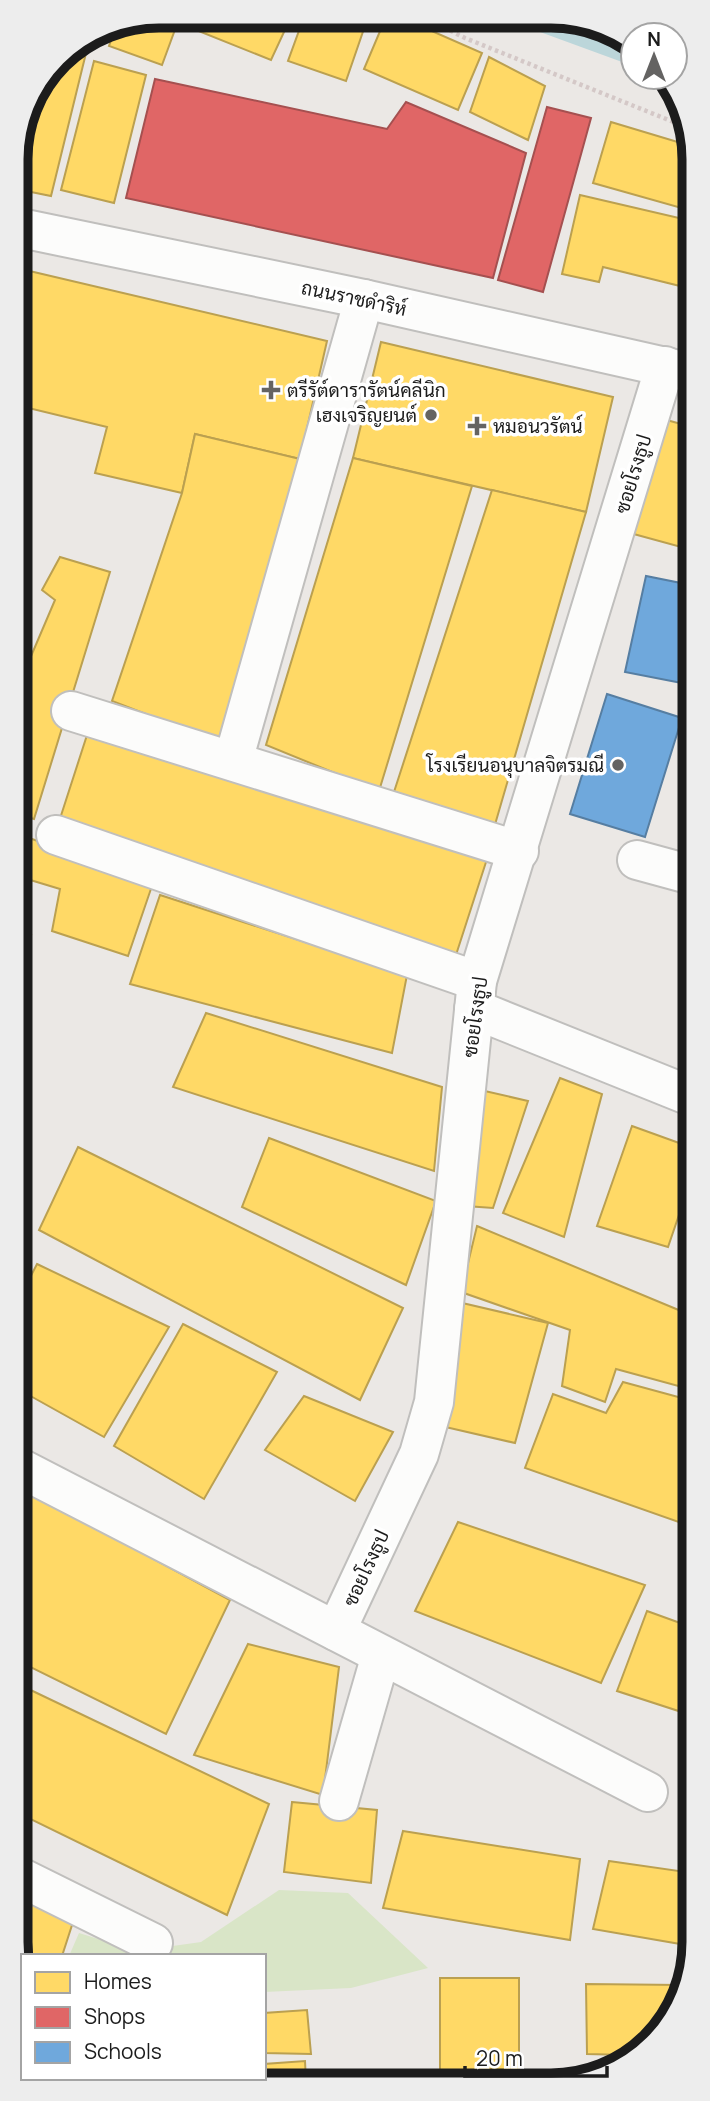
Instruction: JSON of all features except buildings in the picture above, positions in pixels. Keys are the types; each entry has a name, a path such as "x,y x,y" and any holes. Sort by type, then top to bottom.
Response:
{"street":[{"name":"ถนนราชดำริห์","path":"28,229 364,299 678,370"},
{"path":"233,761 364,299"},
{"name":"ซอยโรงธูป","path":"336,1631 419,1454 429,1423 434,1402 476,995 519,851 678,370"},
{"path":"71,711 519,851"},
{"path":"56,835 476,995 682,1092"},
{"path":"637,860 682,873"},
{"name":"ซอยโรงธูป","path":"28,1471 648,1792"},
{"path":"339,1801 381,1655"},
{"path":"28,1881 153,1943"}],"path":[{"path":"445,28 677,123"}],"green space":[{"path":"279,1890 348,1893 428,1968 351,1988 266,1992 266,1954 70,1954 79,1933 137,1951 201,1942"}],"water":[{"path":"529,28 568,29 609,41 619,47 619,61"}],"place":[{"name":"ตรีรัต์ดารารัตน์คลีนิก","path":"271,390"},
{"name":"เฮงเจริญยนต์","path":"431,415"},
{"name":"หมอนวรัตน์","path":"477,426"},
{"name":"โรงเรียนอนุบาลจิตรมณี","path":"618,765"}]}
